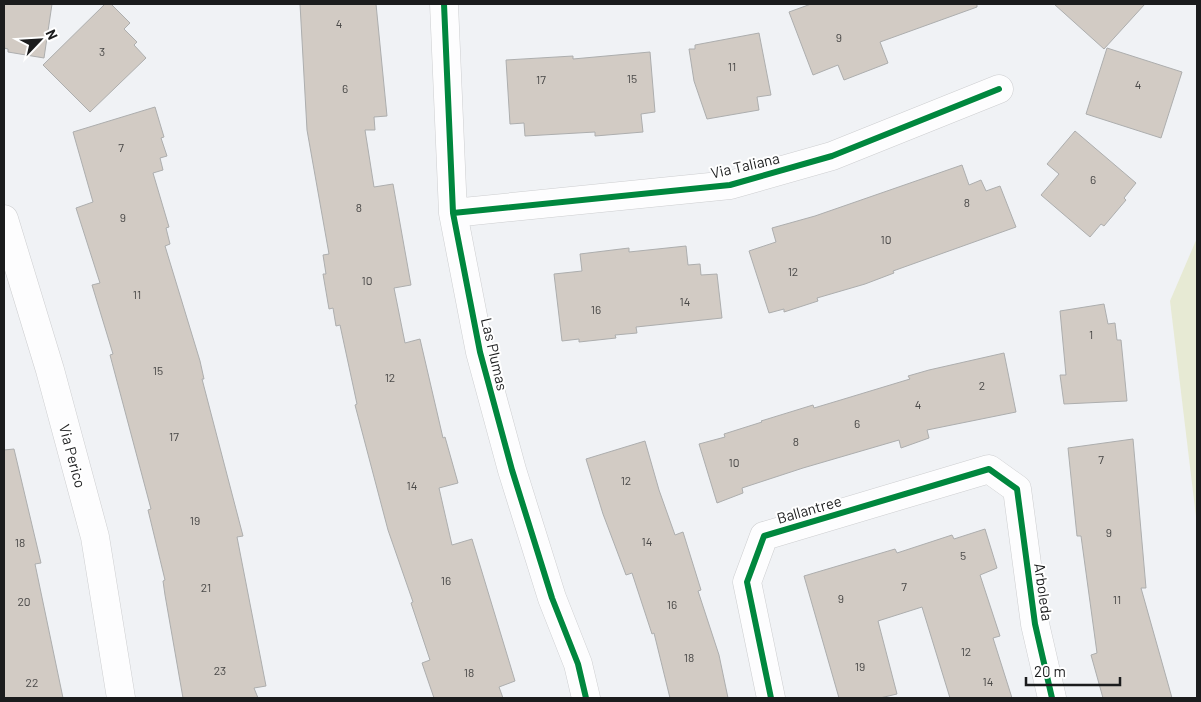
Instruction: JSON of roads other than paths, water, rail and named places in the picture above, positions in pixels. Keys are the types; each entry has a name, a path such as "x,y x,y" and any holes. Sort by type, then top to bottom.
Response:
{"street":[{"name":"Las Plumas","path":"444,4 453,214 484,370 512,470 552,598 578,664 586,698"},
{"name":"Via Taliana","path":"453,214 730,185 832,156 999,89"},
{"name":"Via Perico","path":"4,219 50,370 95,537 120,698"},
{"name":"Ballantree","path":"772,698 747,582 764,536 989,469 1017,489"},
{"name":"Arboleda","path":"1017,489 1036,624 1052,698"}]}
